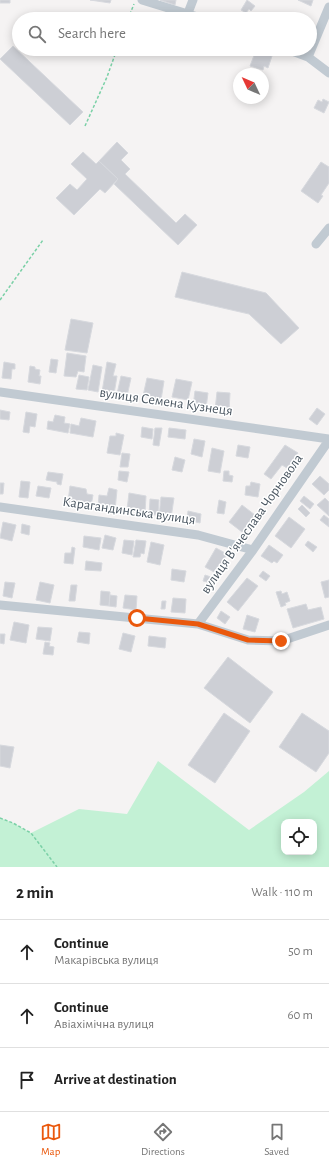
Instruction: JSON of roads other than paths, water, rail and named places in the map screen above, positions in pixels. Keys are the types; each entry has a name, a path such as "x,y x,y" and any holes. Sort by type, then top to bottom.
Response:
{"street":[{"path":"142,0 184,12"},
{"path":"188,12 193,0"},
{"path":"317,36 329,7"},
{"path":"308,57 329,73"},
{"path":"316,244 329,228"},
{"name":"вулиця Семена Кузнеця","path":"0,392 329,439"},
{"name":"вулиця В'ячеслава Чорновола","path":"198,624 254,550 329,439"},
{"name":"Карагандинська вулиця","path":"0,507 198,534 254,550"},
{"path":"0,605 198,624 248,640 281,641 329,625"}]}
